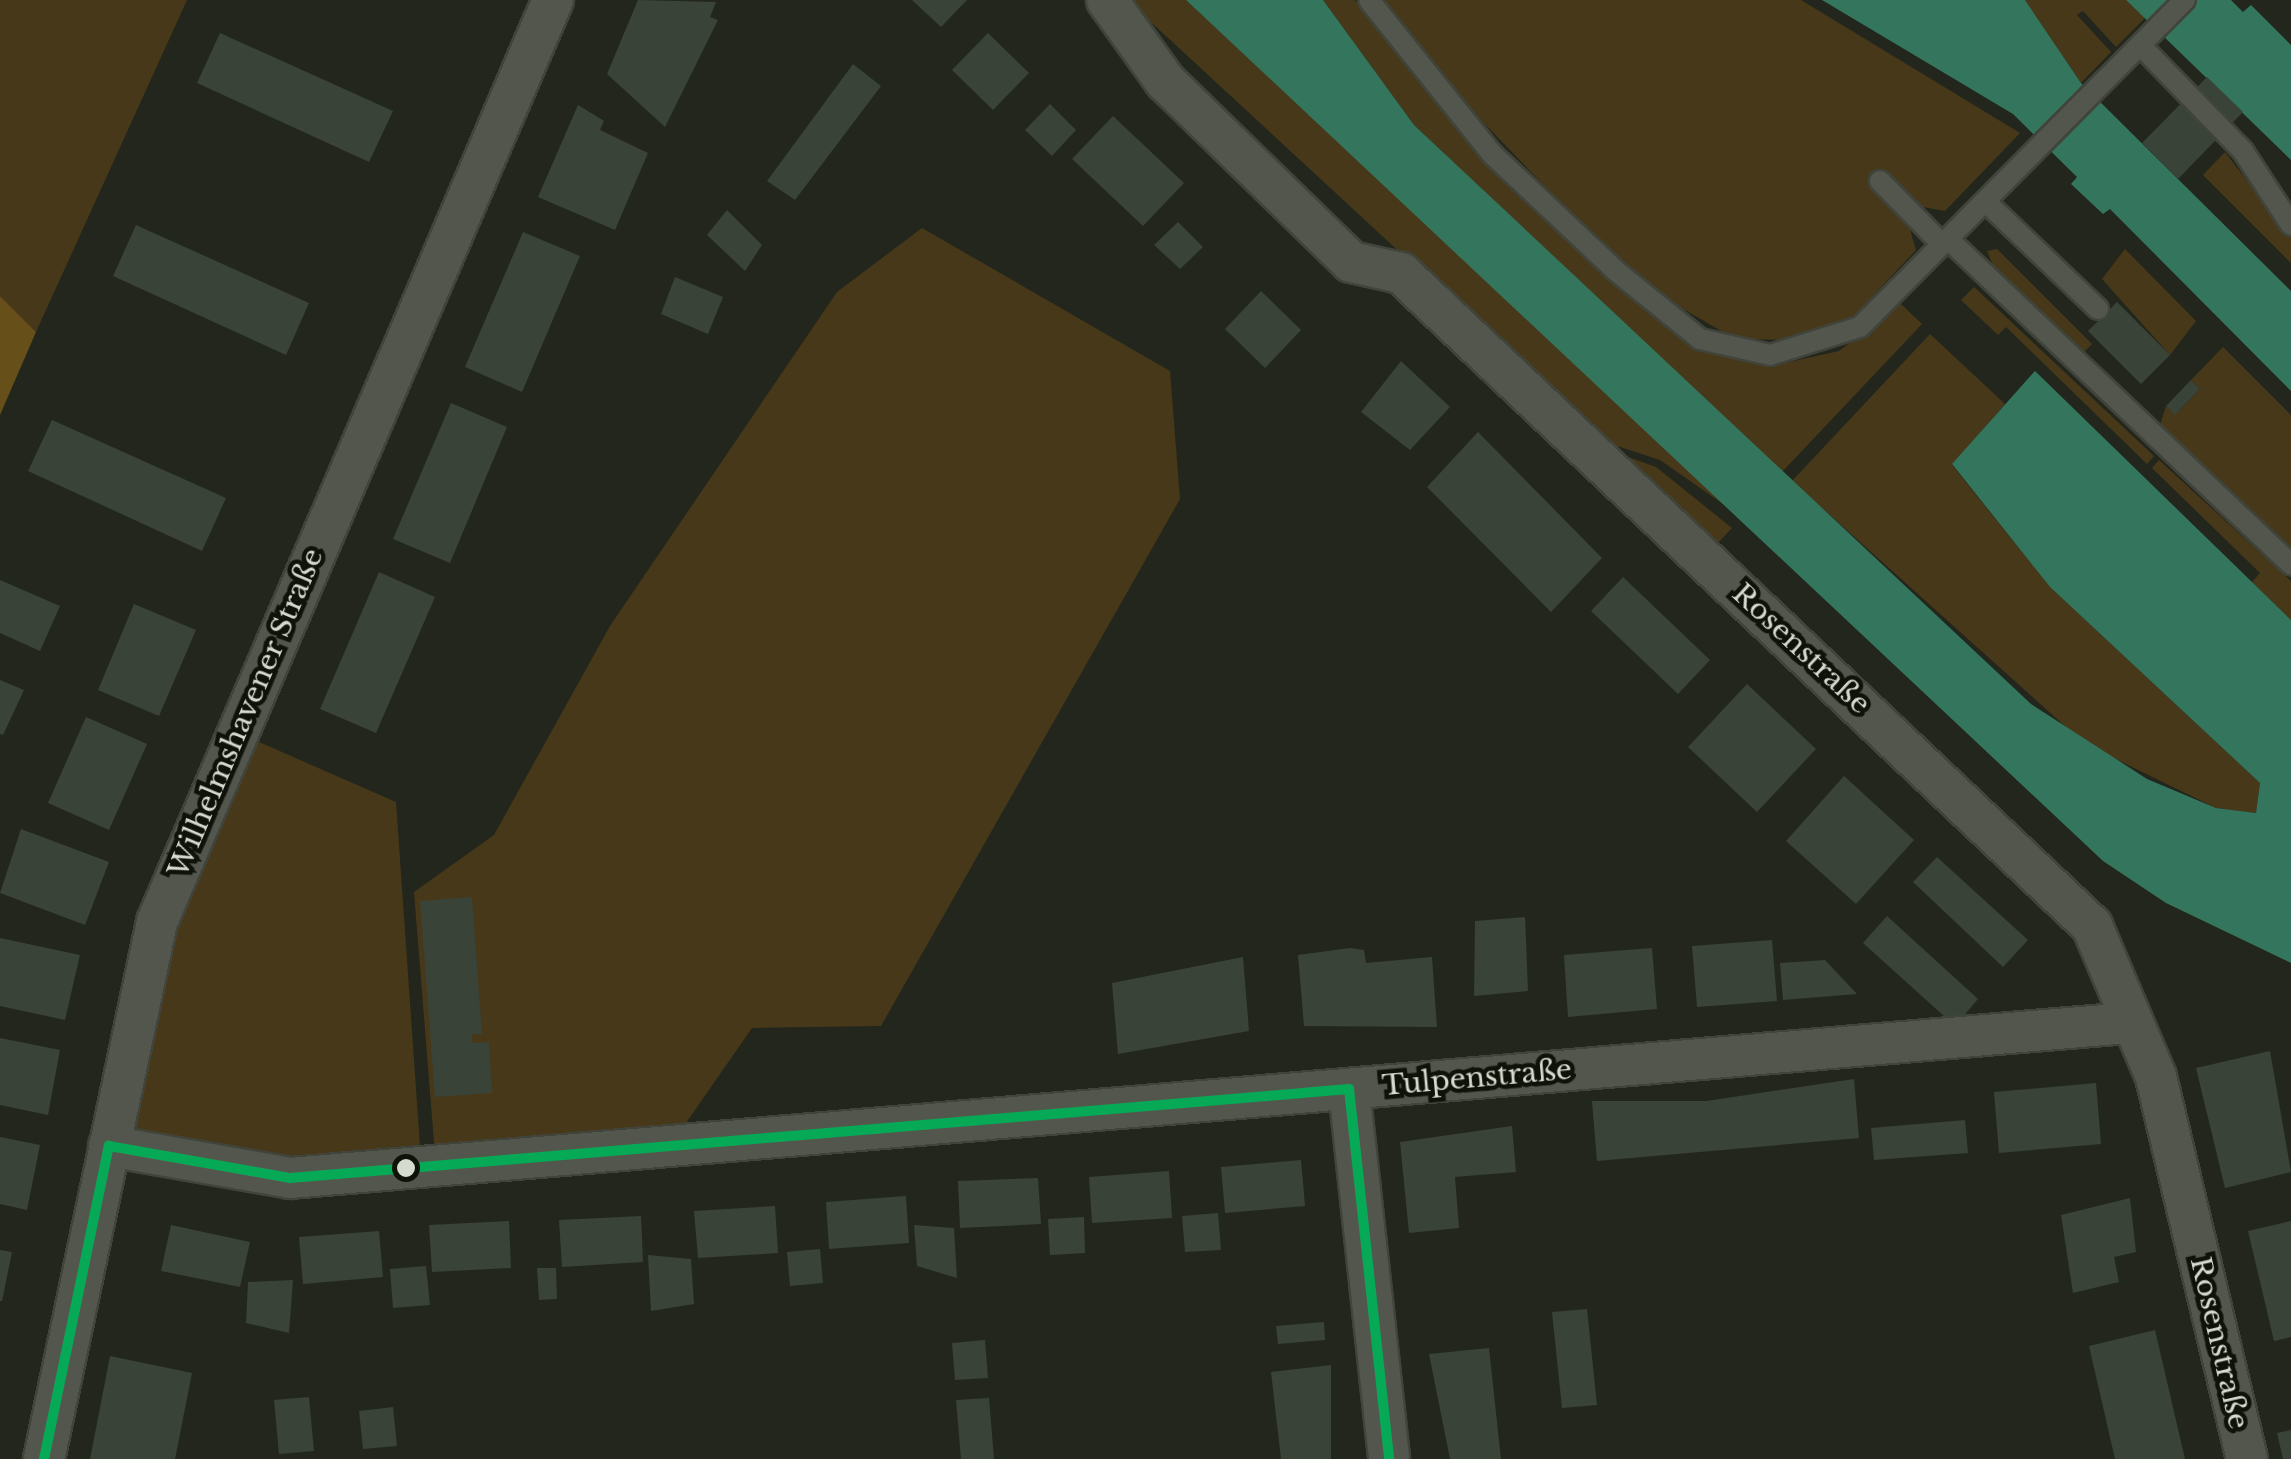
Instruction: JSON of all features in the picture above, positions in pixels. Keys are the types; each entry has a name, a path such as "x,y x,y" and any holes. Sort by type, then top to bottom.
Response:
{"street":[{"name":"Wilhelmshavener Straße","path":"44,1459 109,1146 170,889 553,0"},
{"name":"Rosenstraße","path":"1106,0 1164,81 1351,262 1401,273 2092,926 2130,1023 2156,1076 2246,1459"},
{"name":"Tulpenstraße","path":"109,1146 290,1178 2130,1023"},
{"path":"1348,1088 1389,1459"}],"lane":[{"path":"1370,0 1492,154 1700,339 1770,355 1834,340 1945,242 2185,0"},
{"path":"2145,41 2244,151 2291,225"},
{"path":"1880,181 2291,564"},
{"path":"1986,202 2098,309"}],"shaded area":[{"path":"0,0 187,0 36,332 0,296"},
{"path":"1127,0 1186,0 1743,518 1660,460 1605,442"},
{"path":"1186,0 1323,0 1414,125 2031,704 2147,779 2216,808 2256,813 2260,783 2050,587 1952,464 2035,371 2291,620 2291,963 2166,903 2103,861"},
{"path":"1323,0 1355,0 1487,165 1696,349 1771,366 1839,351 1901,304 1922,324 1782,472 1414,125"},
{"path":"1384,0 1801,0 2020,133 1945,211 1923,207 1886,170 1870,183 1909,226 1916,250 1854,316 1800,340 1735,339 1666,299 1590,233 1448,86"},
{"path":"1822,0 2025,0 2081,83 2291,291 2291,391 2110,209 2103,214 2071,184 2077,177 2013,114"},
{"path":"2025,0 2126,0 2145,18 2116,47 2083,11 2077,15 2111,52 2081,83"},
{"path":"2126,0 2231,0 2243,12 2251,5 2291,45 2291,160"},
{"path":"2225,152 2291,238 2291,263 2203,175"},
{"path":"922,228 1170,371 1180,499 881,1026 752,1028 670,1146 436,1167 414,892 494,835 610,626 837,292"},
{"path":"1997,249 2092,344 2081,355 1997,275 1987,251"},
{"path":"2125,249 2196,321 2170,355 2102,279"},
{"path":"1974,287 2154,456 2147,464 2006,327 1998,335 1961,300"},
{"path":"0,296 36,332 0,415"},
{"path":"1930,334 2005,404 1952,465 2050,587 2260,783 2256,813 2216,808 2085,744 1792,481"},
{"path":"2223,347 2291,415 2291,547 2160,425 2166,406 2176,414 2200,389 2191,380"},
{"path":"1617,453 1656,467 1732,528 1714,547"},
{"path":"2159,460 2291,581 2291,620 2252,582 2260,573 2152,468"},
{"path":"243,735 396,802 420,1146 265,1163 121,1133 150,975"}],"building":[{"path":"638,0 716,2 710,17 718,20 665,127 607,74"},
{"path":"912,0 967,0 941,27"},
{"path":"220,33 393,111 369,162 197,83"},
{"path":"988,33 1029,73 993,110 952,70"},
{"path":"853,64 881,86 795,200 767,181"},
{"path":"2207,77 2243,112 2178,179 2142,143"},
{"path":"1050,104 1076,130 1052,156 1025,130"},
{"path":"578,105 604,121 600,130 648,153 615,230 538,197"},
{"path":"1113,116 1184,183 1143,226 1072,159"},
{"path":"727,210 762,245 745,271 707,235"},
{"path":"1178,222 1203,247 1180,269 1154,245"},
{"path":"136,225 309,303 286,355 113,276"},
{"path":"523,232 580,256 522,392 465,367"},
{"path":"675,277 723,297 708,334 661,314"},
{"path":"1261,291 1301,330 1265,368 1225,329"},
{"path":"2117,302 2170,355 2141,384 2088,331"},
{"path":"1401,361 1450,407 1410,450 1361,412"},
{"path":"2191,380 2200,389 2175,415 2166,406"},
{"path":"451,403 507,427 450,563 393,539"},
{"path":"52,420 226,498 202,551 28,471"},
{"path":"1478,432 1602,558 1551,612 1427,487"},
{"path":"379,572 435,597 376,733 320,709"},
{"path":"1623,577 1710,660 1678,694 1591,611"},
{"path":"0,580 60,606 40,651 0,633"},
{"path":"134,604 196,630 159,716 98,690"},
{"path":"0,680 24,690 3,735 0,734"},
{"path":"1747,684 1816,749 1757,812 1688,747"},
{"path":"86,717 147,744 109,830 48,803"},
{"path":"1844,776 1914,840 1856,904 1786,841"},
{"path":"21,829 109,862 85,925 0,893"},
{"path":"1937,857 2028,940 2003,967 1913,882"},
{"path":"472,897 482,1034 472,1034 472,1043 489,1042 492,1093 435,1097 420,901"},
{"path":"1887,916 1978,999 1955,1026 1863,943"},
{"path":"1525,917 1528,991 1474,996 1475,921"},
{"path":"0,938 80,955 65,1020 0,1006"},
{"path":"1772,940 1777,1001 1697,1007 1692,946"},
{"path":"1350,948 1364,950 1366,963 1432,957 1437,1027 1304,1026 1298,955"},
{"path":"1652,948 1657,1009 1568,1017 1564,955"},
{"path":"1243,957 1249,1031 1118,1054 1112,983"},
{"path":"1825,960 1857,994 1783,1000 1780,963"},
{"path":"0,1038 60,1050 48,1115 0,1105"},
{"path":"2270,1051 2291,1172 2225,1188 2196,1068"},
{"path":"1854,1079 1859,1138 1597,1161 1592,1101 1706,1101"},
{"path":"2096,1083 2101,1144 1999,1153 1994,1092"},
{"path":"1965,1120 1968,1153 1874,1160 1871,1128"},
{"path":"1512,1126 1516,1172 1455,1177 1459,1228 1409,1233 1400,1142"},
{"path":"0,1137 40,1145 27,1210 0,1204"},
{"path":"1301,1160 1305,1206 1225,1213 1221,1167"},
{"path":"1169,1171 1172,1218 1092,1223 1089,1177"},
{"path":"1038,1178 1041,1224 960,1228 958,1181"},
{"path":"906,1196 909,1243 829,1249 826,1202"},
{"path":"2130,1198 2136,1252 2114,1257 2119,1282 2073,1293 2061,1215"},
{"path":"775,1206 778,1253 698,1258 694,1211"},
{"path":"1218,1213 1221,1250 1185,1252 1182,1216"},
{"path":"641,1216 643,1262 562,1267 559,1220"},
{"path":"1084,1217 1085,1253 1050,1255 1048,1219"},
{"path":"509,1221 511,1268 432,1272 429,1225"},
{"path":"2291,1221 2291,1337 2274,1341 2248,1231"},
{"path":"171,1225 250,1242 240,1287 161,1271"},
{"path":"914,1225 954,1228 957,1278 917,1266"},
{"path":"379,1231 383,1277 303,1284 299,1237"},
{"path":"820,1249 823,1283 790,1286 787,1252"},
{"path":"0,1250 12,1252 2,1301 0,1301"},
{"path":"648,1255 691,1259 694,1304 651,1311"},
{"path":"426,1266 430,1305 393,1308 390,1269"},
{"path":"537,1268 556,1268 557,1299 539,1300"},
{"path":"293,1280 289,1333 246,1323 248,1282"},
{"path":"1587,1309 1597,1405 1562,1408 1552,1312"},
{"path":"1324,1322 1325,1340 1278,1344 1276,1326"},
{"path":"2155,1330 2185,1459 2115,1459 2089,1346"},
{"path":"985,1340 988,1378 955,1380 952,1343"},
{"path":"1489,1348 1501,1459 1450,1459 1429,1354"},
{"path":"110,1356 192,1373 175,1459 90,1459"},
{"path":"1331,1365 1331,1459 1281,1459 1271,1372"},
{"path":"309,1397 314,1451 279,1454 274,1400"},
{"path":"989,1398 994,1459 961,1459 956,1400"},
{"path":"393,1407 397,1446 363,1449 359,1411"},
{"path":"2291,1430 2291,1459 2283,1459 2277,1433"}],"transit line":[{"path":"44,1459 109,1146 290,1178 1349,1089 1389,1459"}]}
